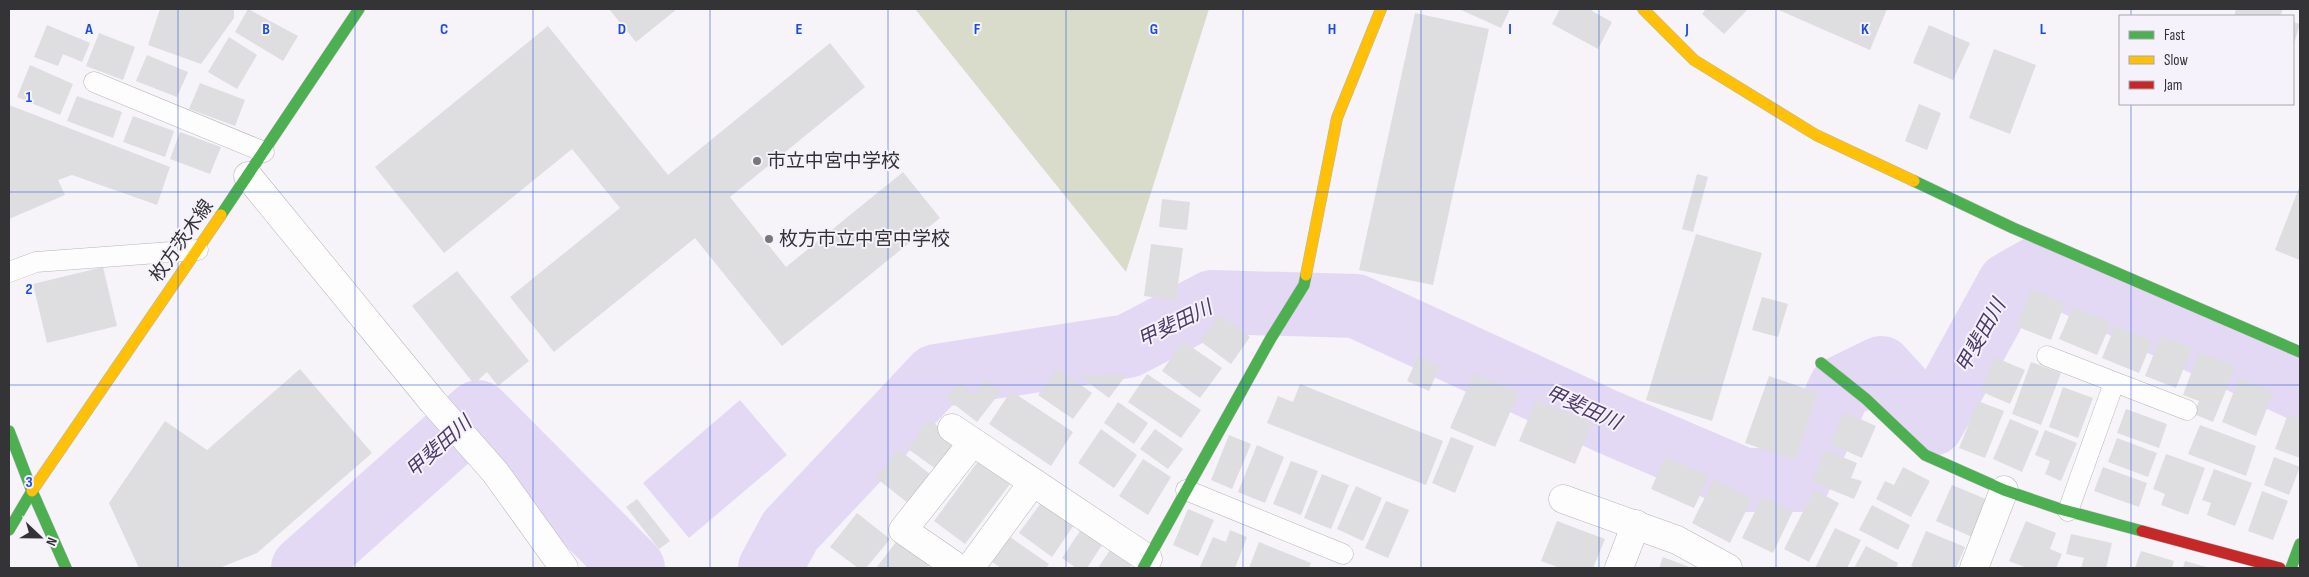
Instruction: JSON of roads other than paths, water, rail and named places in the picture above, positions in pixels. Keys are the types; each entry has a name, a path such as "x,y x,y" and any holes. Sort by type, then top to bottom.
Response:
{"main road":[{"name":"枚方茨木線","path":"9,530 32,491 198,250 359,9"},
{"path":"1146,564 1271,338 1304,286 1337,118 1381,9"},
{"path":"1643,9 1694,60 1816,135 2013,228 2300,352"},
{"path":"1821,363 1866,399 1925,455 2004,490 2068,511 2280,568"},
{"path":"9,431 32,491 66,568"},
{"path":"2291,568 2300,544"}],"street":[{"path":"248,176 433,402 495,472 564,568"},
{"path":"958,568 903,530 963,435 1033,482 1146,564"},
{"path":"970,568 1033,482"},
{"path":"1974,568 2004,490"},
{"path":"1563,500 1636,524 1677,540 1728,568"},
{"path":"1619,568 1636,524"}],"lane":[{"path":"94,82 264,152"},
{"path":"9,272 36,262 198,250"},
{"path":"2046,356 2114,384 2187,410"},
{"path":"2068,511 2114,384"},
{"path":"1186,490 1343,554"}],"waterway":[{"name":"甲斐田川","path":"770,568 790,531 936,376 1128,346 1212,302 1356,306 1608,422 1744,480 1799,480 1840,388 1881,368 1932,424 2009,284 2039,267 2300,389"},
{"name":"甲斐田川","path":"303,568 478,412 633,568"}],"place":[{"name":"市立中宮中学校","path":"757,161"},
{"name":"枚方市立中宮中学校","path":"769,239"}]}
